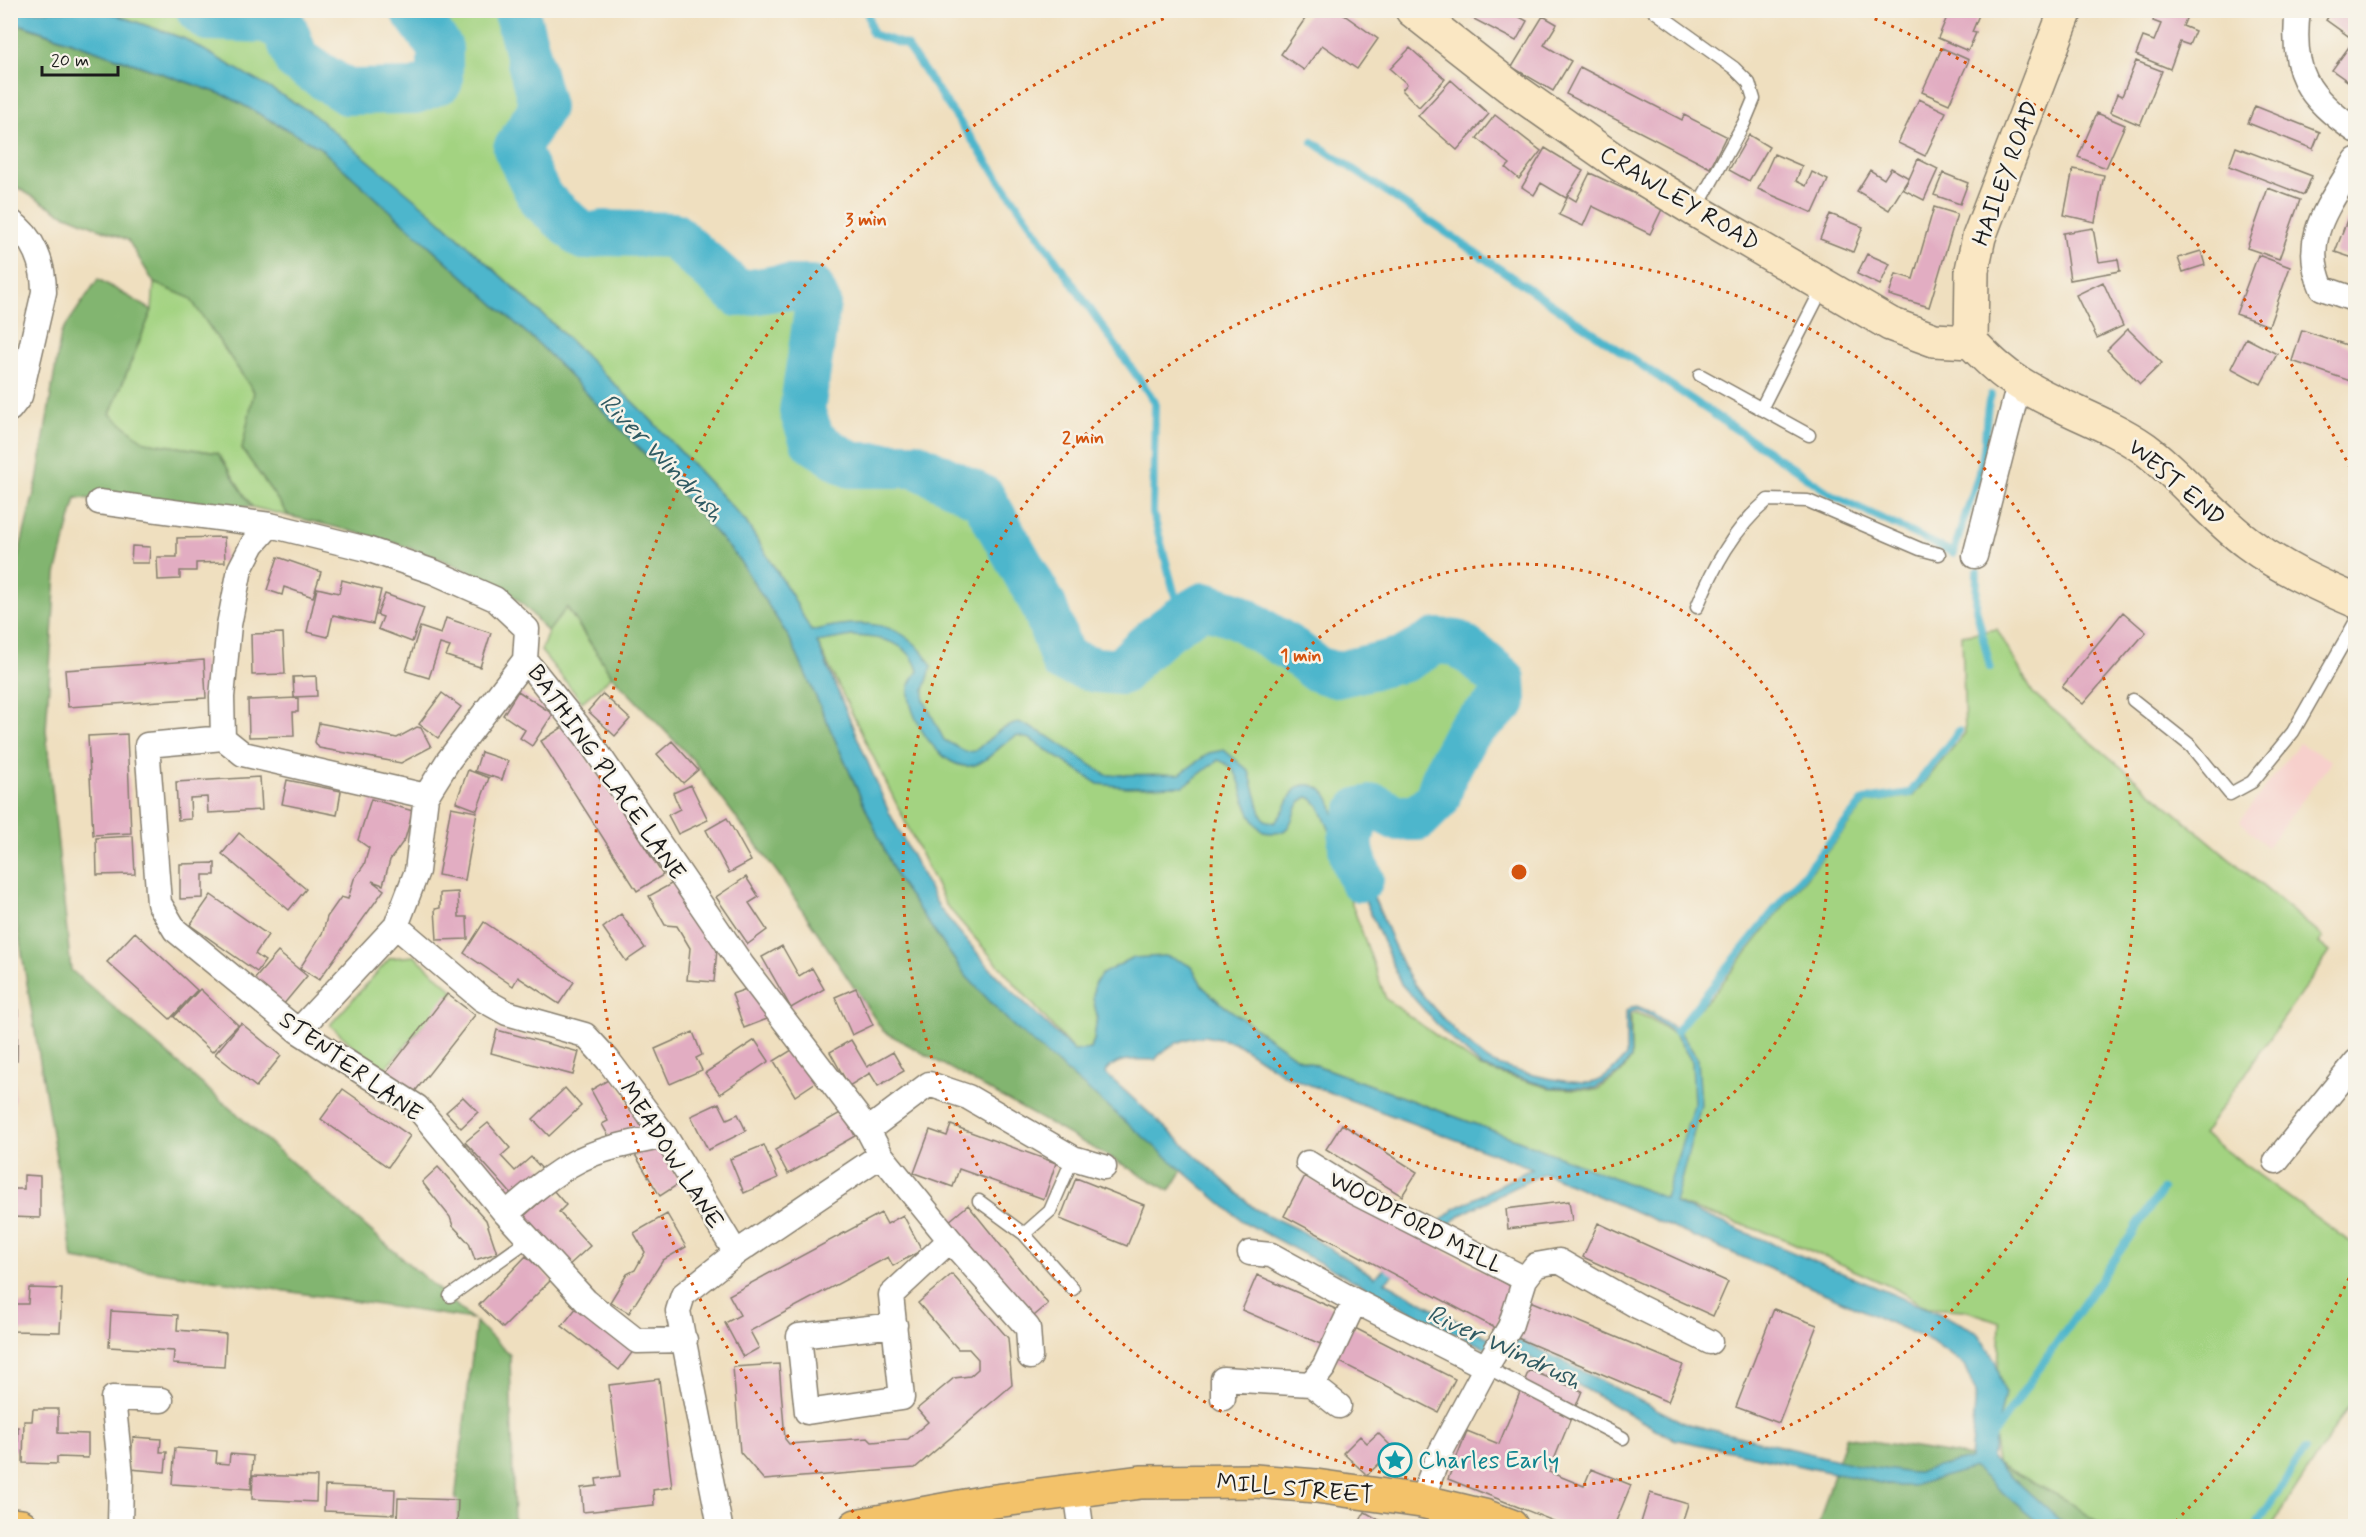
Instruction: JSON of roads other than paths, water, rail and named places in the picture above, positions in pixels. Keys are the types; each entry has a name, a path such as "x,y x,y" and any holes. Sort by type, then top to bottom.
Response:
{"main road":[{"name":"HAILEY ROAD","path":"1971,342 1972,270 1979,237 2066,10"},
{"name":"CRAWLEY ROAD","path":"1424,15 1510,87 1612,159 1695,210 1890,324 1934,340 1971,342"},
{"name":"WEST END","path":"1971,342 1997,368 2019,384 2104,425 2142,447 2166,465 2247,543 2291,571 2355,601"},
{"name":"MILL STREET","path":"856,1527 987,1502 1142,1482 1255,1480 1421,1501 1484,1516 1510,1527"},
{"path":"10,1525 21,1527"}],"street":[{"path":"2298,10 2295,33 2302,73 2311,93 2328,112 2355,131"},
{"path":"2355,160 2317,228 2312,253 2314,272 2322,288 2355,300"},
{"path":"10,221 20,228 40,259 44,275 44,292 20,396 10,409"},
{"path":"1975,556 2019,384"},
{"name":"BATHING PLACE LANE","path":"99,502 270,525 367,549 434,572 495,599 527,629 525,660 586,736 742,965 867,1130 881,1155 950,1240 1028,1328 1030,1357"},
{"path":"270,525 253,544 240,569 229,625 222,697 223,738 243,754 426,796"},
{"path":"298,1031 396,926 417,871 426,796 448,761 525,660"},
{"name":"STENTER LANE","path":"223,738 147,745 159,903 175,930 298,1031 417,1107 506,1214 531,1238 586,1300 637,1341 686,1340"},
{"name":"MEADOW LANE","path":"396,926 482,999 507,1013 585,1035 608,1060 665,1136 736,1253 683,1295 678,1311 686,1340 720,1527"},
{"path":"2276,1161 2355,1062"},
{"path":"867,1130 929,1084 968,1097 1073,1158 1104,1167"},
{"path":"506,1214 540,1185 579,1160 622,1144 665,1136"},
{"path":"736,1253 881,1155"},
{"name":"WOODFORD MILL","path":"1308,1163 1356,1193 1525,1279"},
{"path":"895,1325 799,1336 807,1412 902,1398 895,1325 891,1295 950,1240"},
{"path":"1250,1252 1271,1255 1355,1301 1489,1363"},
{"name":"WOODFORD MILL","path":"1421,1501 1439,1455 1510,1327 1525,1279 1536,1265 1559,1261 1639,1306 1710,1342"},
{"path":"1311,1384 1323,1367 1355,1301"},
{"path":"1222,1398 1222,1379 1311,1384 1339,1406"},
{"path":"120,1527 121,1476 113,1398 161,1400"},
{"path":"1076,1490 1081,1527"}],"lane":[{"path":"1653,10 1734,68 1749,83 1754,99 1744,123 1695,210"},
{"path":"1761,409 1824,286"},
{"path":"1700,375 1809,435"},
{"path":"1697,607 1713,569 1751,514 1768,500 1808,501 1920,549 1940,554"},
{"path":"2133,700 2191,746 2230,794 2252,782 2293,732 2355,621"},
{"path":"1024,1234 1050,1210 1073,1158"},
{"path":"979,1201 1024,1234 1073,1289"},
{"path":"450,1296 531,1238"},
{"path":"1489,1363 1623,1438"}],"water":[{"path":"10,11 105,11 185,39 309,111 433,214 552,323 651,420 746,522 811,631 846,624 879,626 895,630 921,650 932,666 924,690 924,700 944,740 966,752 975,751 1000,730 1019,722 1048,736 1106,775 1180,774 1209,753 1224,750 1249,771 1261,814 1265,820 1274,823 1296,789 1306,785 1319,788 1329,799 1341,836 1347,835 1349,818 1358,820 1356,843 1360,865 1410,978 1425,998 1476,1051 1505,1067 1556,1080 1595,1082 1608,1074 1626,1056 1626,1011 1631,1007 1637,1006 1653,1013 1680,1032 1698,1059 1701,1105 1675,1203 1976,1331 1995,1360 2005,1393 1991,1458 2066,1526 2042,1526 1974,1468 1913,1486 1895,1486 1673,1439 1522,1353 1483,1347 1431,1322 1242,1221 1012,1025 966,976 898,880 790,639 738,558 665,475 541,346 319,147 227,96 11,21","holes":["852,636 883,640 901,647 908,653 918,671 909,688 913,713 928,740 939,752 950,761 963,766 981,763 1006,742 1017,736 1030,739 1098,784 1127,787 1184,786 1218,760 1226,764 1236,775 1250,815 1263,832 1283,831 1288,827 1300,803 1307,797 1311,798 1319,806 1333,838 1346,856 1401,984 1443,1031 1482,1067 1550,1087 1596,1088 1619,1073 1631,1058 1629,1013 1637,1010 1651,1016 1675,1034 1692,1062 1694,1104 1665,1198 1518,1140 1297,1058 1219,1002 1203,987 1192,967 1165,956 1132,958 1102,974 1094,984 1093,998 1097,1016 1094,1040 1090,1049 1074,1051 995,974 940,909 888,810 817,642","1204,1036 1234,1042 1286,1076 1532,1168 1454,1209 1375,1277 1303,1232 1255,1209 1105,1073 1121,1061 1155,1060 1171,1046","1544,1173 1770,1269 1931,1341 1964,1365 1976,1393 1970,1459 1913,1473 1862,1466 1684,1423 1525,1342 1487,1337 1385,1282 1460,1215"]}],"waterway":[{"name":"River Windrush","path":"199,10 208,18 266,20 285,29 297,60 347,92 415,91 440,81 440,48 413,10"},
{"name":"River Windrush","path":"516,10 542,107 516,149 541,199 584,237 603,233 673,235 739,294 776,288 811,288 818,303 802,411 813,441 851,465 916,465 983,498 1044,606 1063,660 1096,670 1121,672 1160,635 1204,605 1236,615 1294,651 1317,669 1336,675 1405,659 1436,641 1457,643 1503,680 1504,701 1467,732 1446,772 1437,799 1418,818 1397,818 1376,807 1360,810 1353,829 1351,845 1361,879"},
{"path":"867,10 872,34 906,45 1155,402 1153,513 1181,618"},
{"path":"1313,142 1834,496 1954,553 1982,463 1987,409 1991,395"},
{"path":"1977,572 1976,608 1990,667"},
{"path":"1676,1031 1864,800 1910,793 1959,731"},
{"path":"1991,1438 2162,1190"},
{"path":"2256,1526 2305,1450"}],"place":[{"name":"Charles Early","path":"1395,1460"}]}
